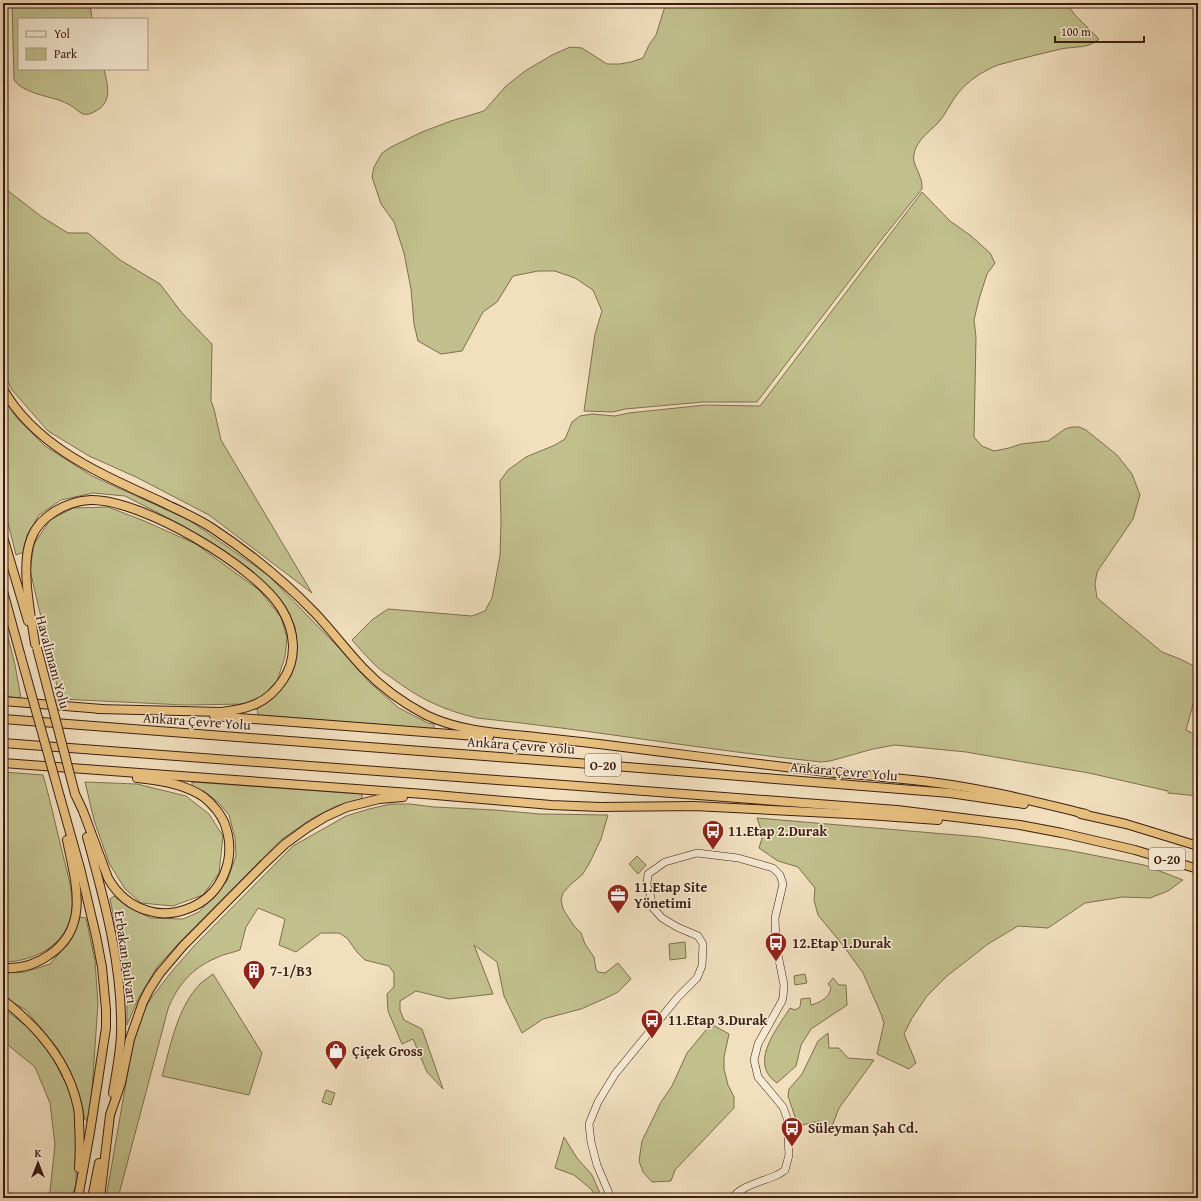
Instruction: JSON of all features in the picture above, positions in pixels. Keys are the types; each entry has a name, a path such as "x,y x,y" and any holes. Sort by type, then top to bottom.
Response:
{"highway":[{"path":"3,389 29,424 62,451 94,470 199,520 253,557 281,580 314,612 374,679 413,708 434,719 466,728 497,734 584,743 715,760 930,782 987,791 1086,814"},
{"path":"36,646 26,573 26,557 30,540 36,529 52,513 74,503 90,500 116,504 137,510 193,537 240,567 261,585 281,608 289,624 292,632 293,647 288,671 278,687 271,694 253,706 221,712 98,709"},
{"name":"Havalimanı Yolu","path":"3,537 36,646 75,794"},
{"path":"3,591 20,658 60,797 76,891 77,907 71,930 64,942 55,950 45,958 24,967 3,968"},
{"path":"3,609 16,641"},
{"path":"3,700 98,709 479,737 584,743"},
{"name":"Ankara Çevre Yolu","path":"3,719 950,792 1086,814 1126,824 1198,846"},
{"name":"O-20","path":"3,743 897,810 1020,825 1106,842 1198,869"},
{"path":"3,763 575,806 694,806 868,815 962,822 1072,836"},
{"path":"23,764 142,778 180,785 196,792 214,807 222,819 228,836 229,860 224,874 216,888 200,903 185,910 171,914 143,910 129,903 115,889 108,878 83,811 75,794"},
{"name":"Erbakan Bulvarı","path":"75,794 113,944 119,980 121,1023 121,1044 110,1115 92,1198"},
{"name":"Erbakan Bulvarı","path":"60,797 80,868 96,936 102,967 106,1010 105,1036 78,1198"},
{"path":"100,1198 110,1115 121,1083 130,1038 139,1012 149,990 160,973 183,946 275,854 310,825 347,807 368,801 389,798 465,797"},
{"path":"3,1000 23,1016 46,1041 61,1064 73,1089 78,1109 81,1136 78,1198"}],"street":[{"path":"611,1198 597,1165 591,1142 589,1124 598,1102 615,1074 678,997 697,978 702,966 703,944 698,936 677,927 662,918 653,908 647,886 648,874 665,862 697,853 738,858 773,868 780,875 783,884 775,918 776,945 784,985 782,1001 758,1044 754,1060 758,1078 783,1107 787,1118 789,1155 785,1170 735,1194 733,1198"}],"green space":[{"path":"12,3 90,3 92,18 18,18 18,70 104,70 108,94 104,104 91,113 83,114 69,104 28,91 14,80"},
{"path":"666,3 1066,3 1075,15 1099,39 1086,46 1061,49 998,65 976,76 962,88 938,123 923,137 915,149 914,160 921,180 922,189 874,249 757,402 703,402 625,409 613,412 584,411 595,334 602,311 593,290 575,278 555,271 538,271 513,276 497,302 483,312 462,351 441,354 418,341 414,324 411,289 404,253 394,222 381,204 372,177 374,167 382,153 422,132 484,111 506,86 525,71 552,55 570,47 582,48 607,64 620,64 643,58 656,35"},
{"path":"3,187 42,217 68,233 88,233 120,260 160,284 182,313 212,344 211,401 221,440 312,593 209,515 136,477 89,456 48,431 12,390 3,372"},
{"path":"922,192 950,221 970,235 990,253 995,263 987,274 974,320 976,337 974,437 982,446 994,451 1021,444 1048,441 1065,429 1079,427 1086,430 1117,455 1132,474 1140,495 1133,519 1097,572 1095,584 1097,598 1162,652 1198,668 1198,686 1186,730 1198,736 1198,796 1168,793 1168,791 1089,773 966,752 895,745 821,762 477,718 432,703 412,692 379,669 352,640 373,619 388,609 472,616 485,611 492,598 500,556 500,481 508,470 526,457 555,445 565,439 572,422 580,416 592,414 615,416 629,413 705,405 760,406"},
{"path":"3,396 16,417 45,446 92,476 189,520 268,575 341,650 370,683 399,708 428,723 434,724 434,729 258,715 257,708 288,678 296,655 295,627 275,593 227,553 182,525 125,496 93,493 61,500 39,515 27,535 24,552 16,555 3,503"},
{"path":"108,507 196,544 259,590 281,617 287,638 285,657 277,681 264,695 246,704 184,705 60,699 30,570 34,544 50,520 73,508"},
{"path":"3,617 15,665 21,698 3,696"},
{"path":"3,772 43,775 69,878 72,895 72,910 69,922 64,932 48,949 38,955 26,959 3,962"},
{"path":"85,782 137,784 186,796 209,814 223,836 219,873 203,895 173,906 141,903 125,889 109,863 94,820"},
{"path":"192,782 362,794 362,799 336,806 311,819 281,840 157,967 138,999 127,1025 127,996 110,899 114,896 128,907 151,918 183,919 199,912 227,881 236,856 235,838 229,815 219,803 204,791 192,788"},
{"path":"391,804 410,804 540,814 608,815 601,839 589,864 582,875 563,893 561,900 563,909 574,926 581,933 585,944 594,957 598,972 605,973 618,963 631,979 618,992 606,998 581,1009 543,1019 522,1033 504,996 497,962 474,945 493,994 449,999 416,991 400,1001 400,1010 404,1020 422,1029 443,1089 427,1072 413,1039 402,1044 388,1011 387,994 394,987 394,973 389,966 365,960 347,938 339,933 321,933 296,952 279,945 285,919 258,908 246,927 240,950 207,962 186,979 176,993 168,1009 118,1198 106,1198 133,1042 142,1012 152,997 194,946 293,846 346,816"},
{"path":"757,818 980,837 1067,850 1144,865 1183,880 1168,891 1150,898 1123,897 1085,903 1048,928 1018,926 988,944 947,976 927,996 912,1018 904,1034 916,1063 909,1069 877,1054 884,1023 863,973 818,915 814,900 815,888 798,867 778,861 759,848 763,835"},
{"path":"637,856 646,865 638,874 629,864"},
{"path":"79,917 86,918 95,961 98,1003 90,1120 85,1120 81,1102 70,1071 58,1049 26,1010 3,997 3,973 25,972 50,964 69,942"},
{"path":"685,942 686,958 670,960 669,944"},
{"path":"213,974 262,1053 249,1095 162,1076 172,1039 180,1015 186,1003 201,983"},
{"path":"805,974 807,983 795,985 794,976"},
{"path":"833,978 839,985 846,985 847,1005 811,1029 801,1045 796,1066 777,1083 769,1075 765,1066 765,1056 768,1046 778,1026 790,1008 795,1010 800,1007 801,999 810,998 811,1005 826,997 831,988 828,984"},
{"path":"3,1008 31,1030 51,1055 73,1097 77,1123 76,1185 71,1198 47,1198 50,1191 55,1145 50,1103 35,1067 3,1041"},
{"path":"711,1024 729,1034 724,1057 724,1069 728,1085 734,1097 734,1108 675,1170 671,1181 652,1182 643,1172 639,1161 642,1141 661,1102 672,1086 687,1053"},
{"path":"828,1033 829,1048 839,1048 848,1058 874,1060 839,1108 831,1129 819,1121 798,1126 788,1096 789,1089 802,1074 818,1041"},
{"path":"326,1090 335,1093 331,1105 322,1102"},
{"path":"564,1137 577,1158 592,1175 602,1198 597,1198 591,1189 574,1175 555,1168"}],"place":[{"name":"11.Etap 2.Durak","path":"713,850"},
{"name":"11.Etap Site Yönetimi","path":"618,914"},
{"name":"12.Etap 1.Durak","path":"776,962"},
{"name":"7-1/B3","path":"254,990"},
{"name":"11.Etap 3.Durak","path":"652,1040"},
{"name":"Çiçek Gross","path":"336,1070"},
{"name":"Süleyman Şah Cd.","path":"792,1148"}]}
